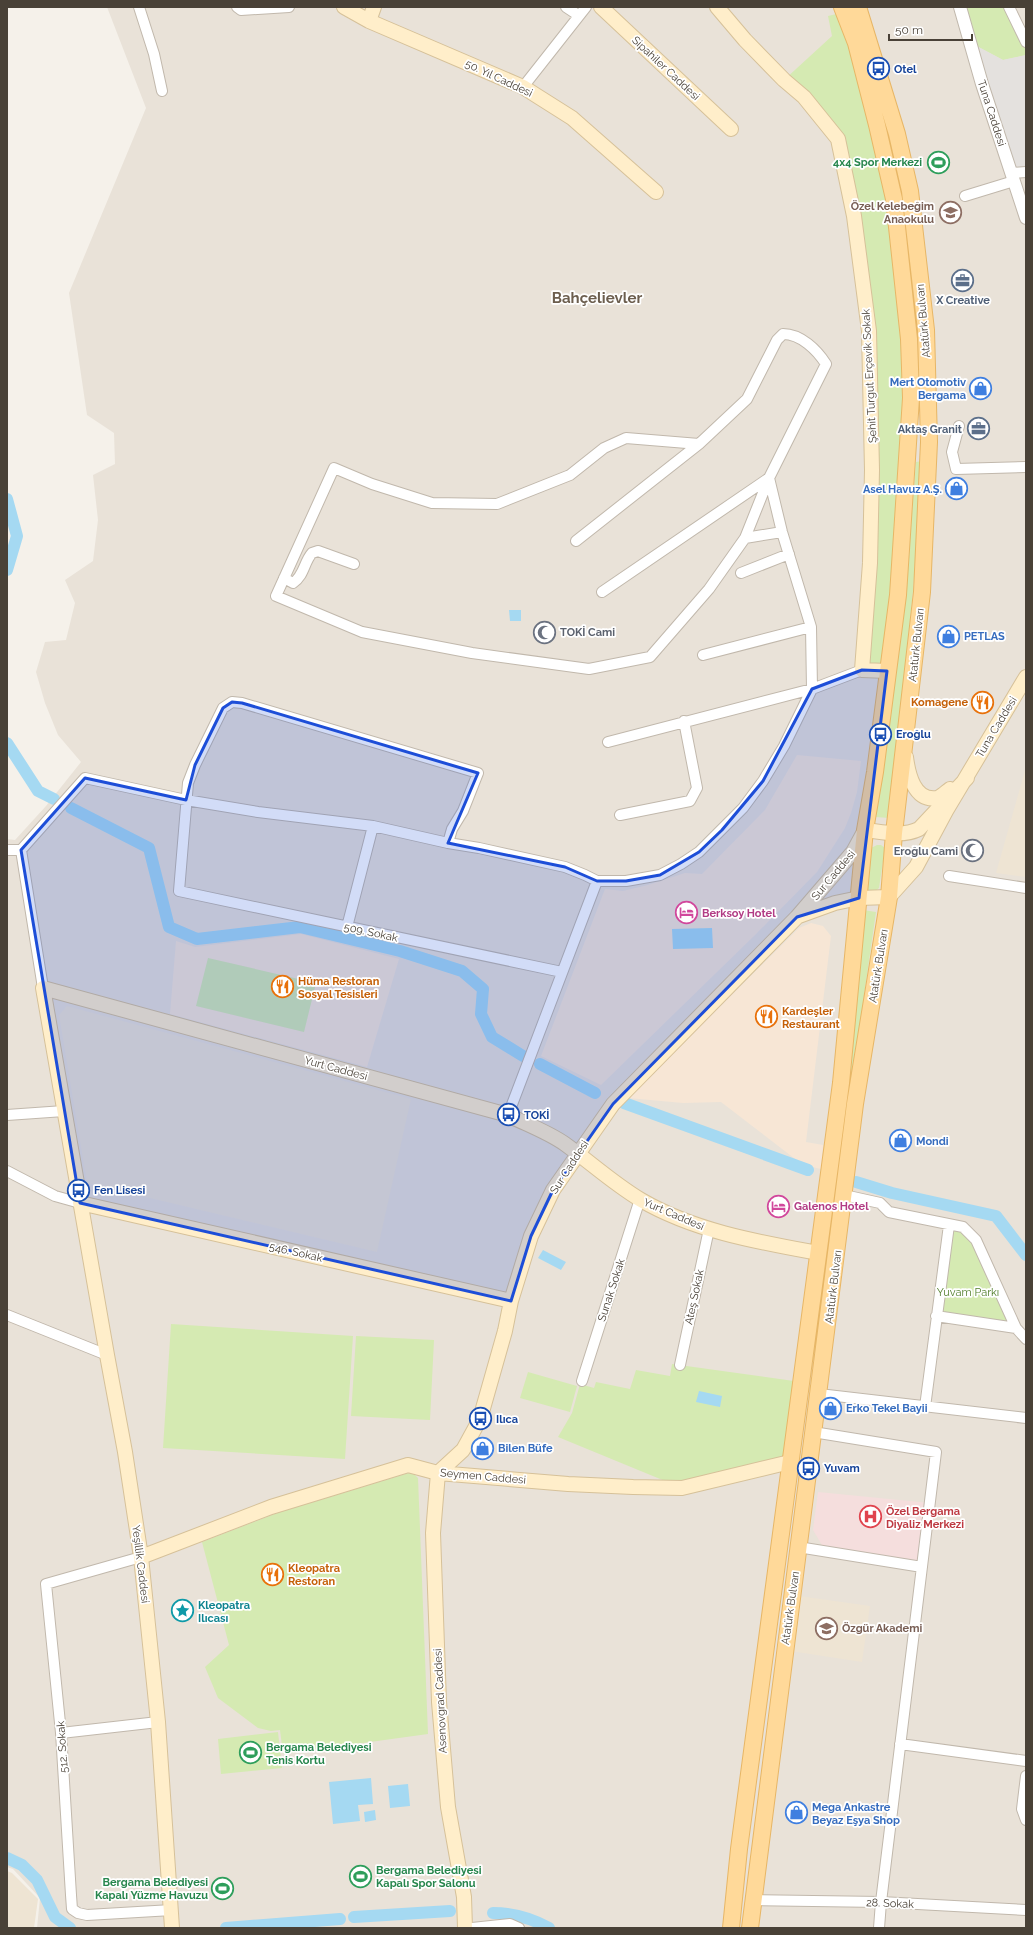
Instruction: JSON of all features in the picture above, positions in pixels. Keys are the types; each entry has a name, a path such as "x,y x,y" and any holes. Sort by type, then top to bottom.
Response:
{"main road":[{"name":"50. Yıl Caddesi","path":"344,7 369,21 523,87 572,118 656,192"},
{"path":"369,21 374,7"},
{"name":"Sipahiler Caddesi","path":"601,7 731,128"},
{"name":"Şehit Turgut Erçevik Sokak","path":"717,7 745,40 784,80 804,97 838,139 854,216 869,330 872,470 870,563 862,670"},
{"name":"Atatürk Bulvarı","path":"731,1928 740,1841 841,1083 866,830 898,595 911,398 909,339 894,199 878,124 856,43 842,7"},
{"name":"Atatürk Bulvarı","path":"750,1928 855,1104 889,897 894,833 922,592 929,442 926,330 908,184 897,134 858,7"},
{"path":"862,670 888,671"},
{"name":"Tuna Caddesi","path":"889,897 916,867 946,811 1026,677"},
{"path":"904,745 908,774 914,787 928,797 937,798 967,778"},
{"name":"Tuna Caddesi","path":"866,830 894,833 908,832 919,829 967,778"},
{"name":"Sur Caddesi","path":"438,1473 463,1450 480,1419 511,1301 531,1236 553,1190 613,1104 797,917 848,858 866,830"},
{"path":"859,898 889,897"},
{"name":"Sur Caddesi","path":"797,917 835,903 859,898"},
{"path":"43,988 80,1203"},
{"name":"Yurt Caddesi","path":"43,988 508,1115 563,1143 640,1199 655,1207 708,1229 770,1244 818,1253"},
{"name":"546. Sokak","path":"80,1203 511,1301"},
{"name":"Yeşillik Caddesi","path":"80,1203 106,1355 125,1452 141,1557 158,1722 172,1910 172,1928"},
{"name":"Seymen Caddesi","path":"141,1557 272,1507 408,1465 438,1473 592,1485 682,1488 790,1462"},
{"name":"Asenovgrad Caddesi","path":"438,1473 433,1533 439,1702 448,1807 464,1897 465,1928"}],"street":[{"path":"139,7 154,54 162,91"},
{"path":"237,7 241,10 289,7"},
{"path":"566,7 578,15"},
{"path":"523,87 578,15 586,7"},
{"name":"Tuna Caddesi","path":"960,7 982,84 1026,218"},
{"path":"1009,7 1026,42"},
{"path":"965,196 1026,172"},
{"path":"576,541 699,444 747,399 777,340 783,334 790,334 816,350 826,364 769,478 745,538 709,589 650,657 589,669 472,654 362,632 276,596 334,468 372,484 432,503 497,504 570,475 604,448 626,438 699,444"},
{"path":"959,426 952,452 956,469 1026,467"},
{"path":"7,850 21,850 85,778 186,800 258,812 373,826 565,867 585,874 597,881 626,881 660,874 699,852 744,808 763,781 784,746 812,689 811,627 782,532 769,478"},
{"path":"602,592 769,478"},
{"path":"745,538 782,532"},
{"path":"284,578 293,583 299,579 307,559 312,553 318,551 354,564"},
{"path":"741,573 789,554"},
{"path":"703,655 811,627"},
{"path":"608,742 684,721 812,689 862,670"},
{"path":"186,800 188,783 195,765 223,708 232,702 242,703 478,773 463,811 452,829 448,843"},
{"path":"620,815 690,802 697,788 684,721"},
{"name":"509. Sokak","path":"186,800 179,891 562,972"},
{"path":"347,927 373,826"},
{"path":"21,850 43,988"},
{"path":"950,876 1026,888"},
{"path":"508,1115 597,881"},
{"path":"7,1115 64,1111"},
{"path":"7,1171 55,1196 80,1203"},
{"path":"844,1195 880,1203 889,1212 963,1227 976,1240 1016,1328 1026,1339"},
{"name":"Sunak Sokak","path":"582,1381 640,1199"},
{"path":"926,1407 936,1316 949,1225"},
{"name":"Ateş Sokak","path":"680,1365 708,1229"},
{"path":"7,1315 106,1355"},
{"path":"936,1316 1016,1328"},
{"path":"819,1394 1026,1418"},
{"path":"813,1432 936,1452 879,1928"},
{"path":"798,1547 922,1567"},
{"name":"512. Sokak","path":"141,1557 46,1584 61,1733 72,1909 78,1913 87,1915 172,1910"},
{"path":"61,1733 158,1722"},
{"path":"900,1744 1026,1761"},
{"path":"1026,1776 1022,1809 1026,1820"},
{"name":"28. Sokak","path":"753,1900 881,1902 1026,1910"},
{"path":"472,1928 510,1924 519,1928"}],"highlighted area":[{"path":"862,670 887,671 859,898 797,917 613,1104 553,1190 531,1236 511,1301 80,1203 21,850 85,778 186,800 195,765 223,708 232,702 242,703 478,773 448,843 565,867 597,881 626,881 660,875 681,864 699,852 722,830 763,781 812,689"}],"shaded area":[{"path":"107,7 1026,7 1026,1928 37,1928 40,1898 13,1869 7,1867 7,839 15,840 46,806 81,762 58,735 45,703 36,672 45,642 66,640 75,603 65,580 93,561 98,520 93,475 115,464 114,433 87,415 69,293 146,108"},
{"path":"971,43 1003,60 1026,55 1026,172 1012,173"},
{"name":"Berksoy Hotel","path":"797,755 861,761 857,792 851,813 845,828 817,872 755,935 601,1085 541,1056 605,889 623,891 648,885 685,873 702,874 765,810"},
{"path":"1026,767 1026,877 996,873"},
{"name":"Kardeşler Restaurant","path":"811,923 823,926 831,936 806,1142 823,1145 821,1169 803,1165 721,1102 683,1103 628,1098 799,928"},
{"name":"Hüma Restoran Sosyal Tesisleri","path":"301,934 399,959 367,1067 170,1014 176,941 195,947"},
{"path":"67,1006 411,1099 377,1252 87,1183 59,1015"},
{"name":"Özel Bergama Diyaliz Merkezi","path":"818,1492 930,1503 922,1567 826,1552 813,1530"},
{"name":"Özgür Akademi","path":"792,1595 870,1606 862,1662 784,1650"},
{"path":"7,1871 12,1873 38,1899 34,1928 7,1928"}],"green space":[{"path":"960,7 1009,7 1026,42 1026,55 1003,60 971,43"},
{"path":"845,12 877,124 909,339 887,671 862,670 869,331 838,139 784,80 832,36 828,16"},
{"path":"922,461 913,591 889,818 876,817 904,615 916,462"},
{"path":"881,845 885,848 879,888 875,891 868,890 865,885 871,848"},
{"path":"863,910 876,912 850,1093 844,1093"},
{"path":"208,958 316,983 304,1032 196,1006"},
{"name":"Yuvam Parkı","path":"949,1225 976,1240 1016,1328 936,1316"},
{"path":"171,1324 353,1336 345,1459 163,1448"},
{"path":"356,1336 434,1340 430,1420 351,1416"},
{"path":"672,1364 801,1382 790,1462 682,1488 558,1437 572,1413 580,1384 594,1388 596,1382 630,1389 636,1370 670,1376"},
{"path":"528,1372 577,1386 570,1412 520,1398"},
{"path":"412,1472 418,1478 428,1734 283,1754 280,1730 271,1731 258,1728 218,1698 205,1667 229,1645 202,1542 277,1513"},
{"name":"Bergama Belediyesi Tenis Kortu","path":"278,1732 282,1768 221,1774 218,1739"}],"water":[{"path":"509,610 521,610 521,621 510,621"},
{"path":"712,928 713,948 673,949 672,929"},
{"path":"543,1250 566,1262 561,1270 538,1258"},
{"path":"699,1391 722,1396 720,1407 696,1402"},
{"path":"371,1778 373,1804 358,1805 360,1821 333,1824 329,1782"},
{"path":"408,1784 410,1806 390,1808 388,1786"},
{"path":"375,1810 376,1820 365,1822 364,1812"}],"waterway":[{"path":"7,499 17,536 7,570"},
{"path":"7,743 38,791 54,799"},
{"path":"71,808 149,848 169,927 197,939 300,927 400,951 462,971 483,989 481,1014 492,1037 523,1056"},
{"path":"540,1064 595,1093"},
{"path":"624,1103 808,1170"},
{"path":"856,1182 892,1193 996,1216 1026,1255"},
{"path":"7,1858 22,1865 37,1880 55,1917 70,1928"},
{"path":"354,1917 450,1911"},
{"path":"493,1913 522,1917 535,1921 549,1928"},
{"path":"226,1928 340,1919"}],"place":[{"name":"Otel","path":"878,69"},
{"name":"4x4 Spor Merkezi","path":"938,162"},
{"name":"Özel Kelebeğim Anaokulu","path":"950,212"},
{"name":"X Creative","path":"963,280"},
{"name":"Mert Otomotiv Bergama","path":"981,388"},
{"name":"Aktaş Granit","path":"978,429"},
{"name":"Asel Havuz A.Ş.","path":"957,489"},
{"name":"TOKİ Cami","path":"545,632"},
{"name":"PETLAS","path":"948,636"},
{"name":"Komagene","path":"983,702"},
{"name":"Eroğlu","path":"880,734"},
{"name":"Eroğlu Cami","path":"973,851"},
{"name":"Berksoy Hotel","path":"686,913"},
{"name":"Hüma Restoran Sosyal Tesisleri","path":"282,987"},
{"name":"Kardeşler Restaurant","path":"766,1017"},
{"name":"TOKİ","path":"508,1115"},
{"name":"Mondi","path":"900,1141"},
{"name":"Fen Lisesi","path":"78,1190"},
{"name":"Galenos Hotel","path":"778,1206"},
{"name":"Erko Tekel Bayii","path":"830,1408"},
{"name":"Ilıca","path":"480,1419"},
{"name":"Bilen Büfe","path":"482,1448"},
{"name":"Yuvam","path":"808,1468"},
{"name":"Özel Bergama Diyaliz Merkezi","path":"871,1517"},
{"name":"Kleopatra Restoran","path":"273,1574"},
{"name":"Kleopatra Ilıcası","path":"182,1611"},
{"name":"Özgür Akademi","path":"827,1628"},
{"name":"Bergama Belediyesi Tenis Kortu","path":"250,1753"},
{"name":"Mega Ankastre Beyaz Eşya Shop","path":"796,1813"},
{"name":"Bergama Belediyesi Kapalı Spor Salonu","path":"361,1876"},
{"name":"Bergama Belediyesi Kapalı Yüzme Havuzu","path":"223,1888"}],"district":[{"name":"Bahçelievler","path":"597,298"}]}
